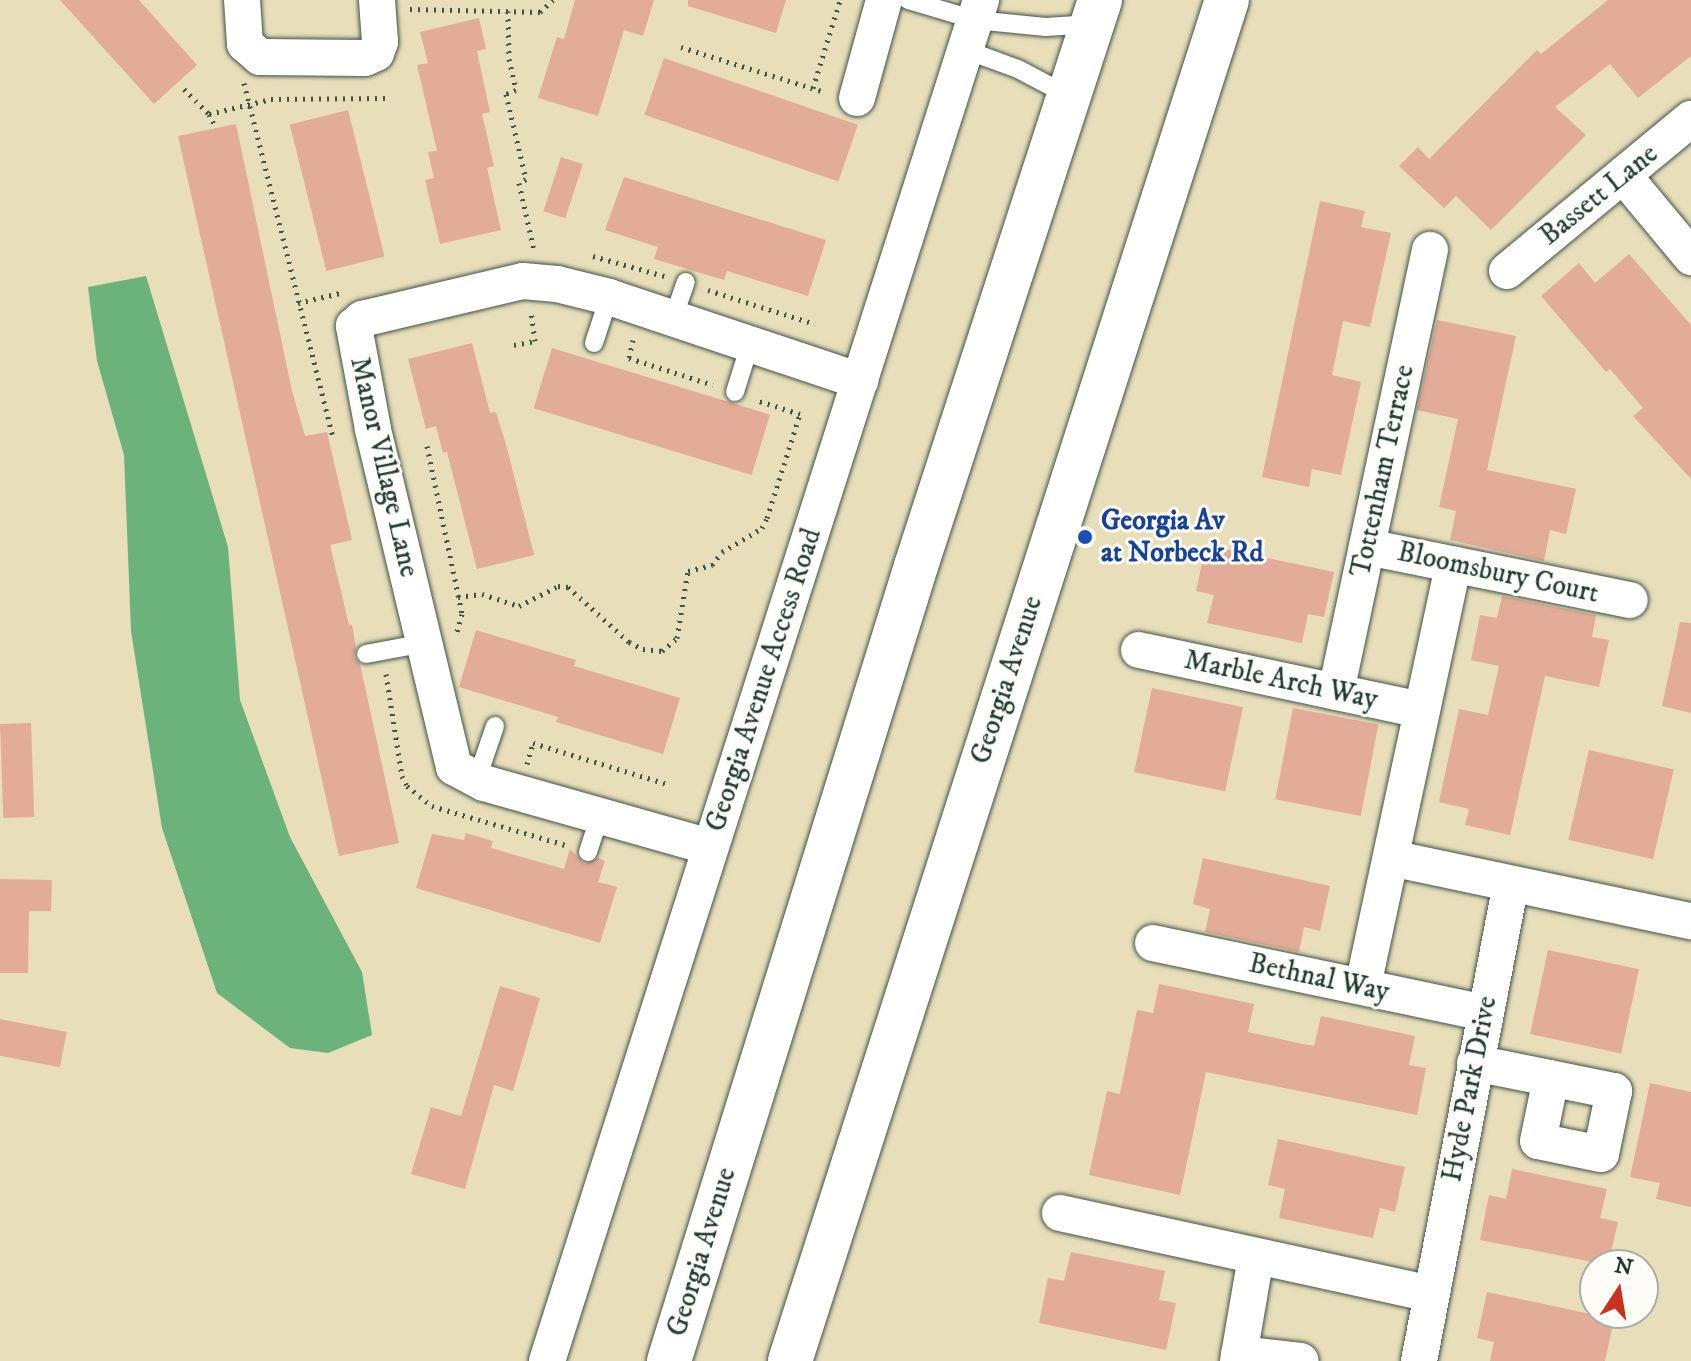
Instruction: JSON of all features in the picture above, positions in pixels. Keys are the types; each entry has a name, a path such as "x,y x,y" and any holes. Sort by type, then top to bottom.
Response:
{"main road":[{"name":"Georgia Avenue","path":"790,1361 1227,0"},
{"name":"Georgia Avenue","path":"669,1361 911,580 1096,12"}],"street":[{"path":"242,0 245,44 260,57 365,58 376,53 392,5"},
{"path":"846,96 884,0"},
{"name":"Georgia Avenue Access Road","path":"547,1361 974,23"},
{"name":"Bassett Lane","path":"1507,271 1691,119"},
{"path":"1623,175 1691,257"},
{"name":"Tottenham Terrace","path":"1336,692 1430,250"},
{"name":"Manor Village Lane","path":"710,847 600,816 482,767 454,767 439,644 373,429 354,326 362,319 523,281 557,284 605,310 673,319 860,381"},
{"name":"Bloomsbury Court","path":"1367,547 1630,600"},
{"path":"1363,986 1453,565"},
{"name":"Marble Arch Way","path":"1139,650 1422,710"},
{"path":"1391,858 1691,921"},
{"name":"Hyde Park Drive","path":"1419,1361 1511,884"},
{"name":"Bethnal Way","path":"1153,943 1485,1013"},
{"path":"1475,1063 1551,1078"},
{"path":"1060,1213 1430,1294"},
{"path":"1256,1257 1238,1358 1301,1361"}],"lane":[{"path":"908,0 974,23 1046,27 1096,12"},
{"path":"974,23 1018,69 1070,97"},
{"path":"673,319 686,282"},
{"path":"594,343 605,310"},
{"path":"735,392 750,344"},
{"path":"366,654 439,644"},
{"path":"482,767 495,726"},
{"path":"588,852 600,816"}],"path":[{"path":"392,5 540,12 553,0"},
{"path":"813,88 840,0"},
{"path":"508,11 509,59 516,90 506,94 526,179 519,183 534,250"},
{"path":"681,47 846,96"},
{"path":"242,77 333,437"},
{"path":"184,89 209,114 216,128"},
{"path":"209,114 271,99 389,98"},
{"path":"458,597 482,594 519,606 558,586 568,587 629,642 643,649 662,651 677,638 688,571 712,565 722,552 762,528 800,414 629,358 635,333 605,310"},
{"path":"514,345 535,341 531,313 540,312"},
{"path":"427,446 462,614 439,644"},
{"path":"482,767 526,767 533,743 667,784"}],"green space":[{"path":"146,276 228,547 240,700 290,837 362,972 372,1035 328,1053 290,1048 217,993 162,828 131,631 124,455 97,361 88,287"}],"building":[{"path":"60,0 139,0 197,65 154,104"},
{"path":"575,0 654,0 643,36 624,30 598,116 538,98 557,37 564,39"},
{"path":"688,0 786,0 776,33 688,6"},
{"path":"1608,0 1691,0 1691,56 1638,98 1610,64 1555,107 1586,135 1491,230 1456,196 1444,208 1399,166 1418,147 1429,159 1537,50 1541,54"},
{"path":"479,18 486,49 477,51 490,112 482,114 494,166 487,168 501,230 440,244 425,180 434,178 428,152 437,151 417,65 428,63 420,32"},
{"path":"664,58 858,125 838,181 644,115"},
{"path":"348,110 385,257 326,271 290,125"},
{"path":"236,124 292,391 305,436 327,432 352,540 330,545 349,625 352,625 356,647 354,657 360,664 399,843 339,856 178,136"},
{"path":"561,157 583,164 565,218 543,211"},
{"path":"624,177 826,240 808,296 727,271 724,280 654,259 658,247 605,230"},
{"path":"1320,201 1365,211 1361,227 1391,233 1370,327 1343,321 1332,375 1361,382 1341,475 1312,469 1309,487 1262,477"},
{"path":"1629,254 1691,325 1691,479 1633,416 1643,408 1610,369 1606,372 1541,296 1579,263 1595,283"},
{"path":"1437,320 1516,336 1487,470 1576,489 1566,534 1550,530 1544,561 1450,540 1456,511 1439,507 1458,419 1417,410"},
{"path":"472,343 490,413 496,412 507,448 534,555 477,569 447,452 443,453 436,426 426,429 408,359"},
{"path":"552,348 770,415 752,475 534,408"},
{"path":"1206,545 1334,572 1324,617 1308,614 1302,643 1207,623 1214,595 1196,591"},
{"path":"1502,596 1596,615 1592,637 1609,640 1599,687 1545,676 1510,835 1465,825 1469,809 1439,802 1459,709 1488,715 1499,666 1471,660 1480,615 1497,618"},
{"path":"1680,622 1691,623 1691,713 1662,706"},
{"path":"476,630 576,660 574,666 680,698 663,754 556,722 558,717 459,687"},
{"path":"1152,688 1243,707 1225,791 1134,772"},
{"path":"1293,708 1378,725 1361,816 1275,799"},
{"path":"31,723 34,817 3,818 0,724"},
{"path":"1589,750 1674,770 1653,859 1568,840"},
{"path":"466,833 493,841 491,848 564,869 570,849 585,864 598,858 605,861 598,882 617,887 600,943 416,888 432,834 464,840"},
{"path":"1203,858 1330,886 1320,931 1304,927 1299,952 1205,932 1210,909 1193,904"},
{"path":"0,879 52,880 51,911 29,911 28,973 0,973"},
{"path":"1548,950 1639,969 1621,1053 1530,1034"},
{"path":"1159,984 1254,1004 1248,1032 1298,1043 1314,1046 1321,1016 1415,1036 1409,1065 1426,1068 1417,1115 1206,1072 1180,1195 1089,1175 1107,1091 1120,1094 1137,1010 1153,1013"},
{"path":"500,986 540,998 513,1091 494,1085 465,1189 411,1174 431,1107 461,1116"},
{"path":"0,1019 67,1032 60,1067 0,1056"},
{"path":"1650,1083 1691,1092 1691,1207 1656,1199 1660,1183 1630,1177"},
{"path":"1278,1139 1405,1167 1395,1212 1380,1208 1373,1238 1279,1218 1285,1189 1268,1185"},
{"path":"1512,1169 1607,1189 1600,1218 1618,1222 1612,1249 1579,1249 1579,1259 1480,1240 1489,1195 1506,1199"},
{"path":"1071,1252 1165,1271 1159,1300 1176,1303 1166,1350 1039,1323 1048,1278 1064,1281"},
{"path":"1487,1292 1579,1312 1579,1329 1612,1329 1605,1361 1490,1361 1494,1342 1477,1338"}],"place":[{"name":"Georgia Av at Norbeck Rd","path":"1085,537"}]}
